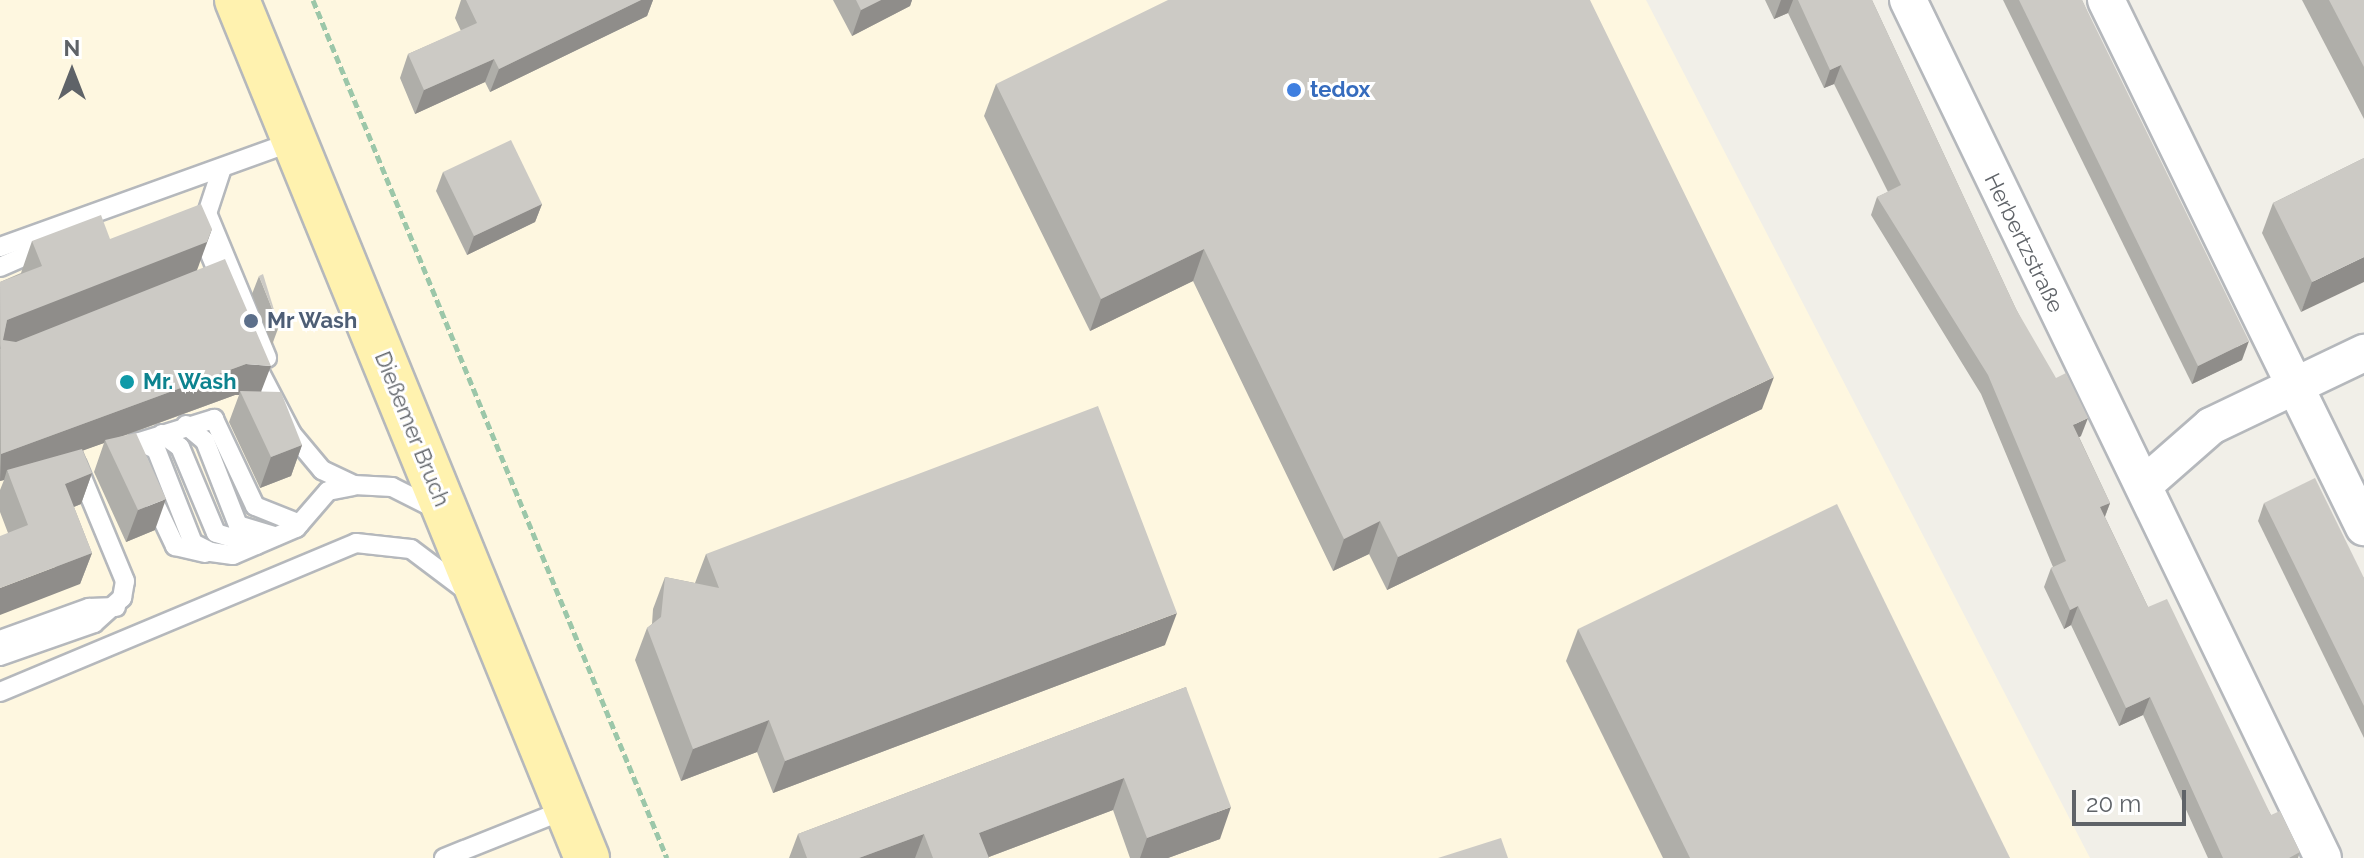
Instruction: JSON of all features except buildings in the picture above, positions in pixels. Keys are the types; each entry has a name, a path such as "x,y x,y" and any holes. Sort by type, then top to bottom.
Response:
{"main road":[{"name":"Dießemer Bruch","path":"237,0 587,858"}],"street":[{"name":"Herbertzstraße","path":"1908,0 2145,484 2323,858"},
{"path":"2106,0 2364,527"},
{"path":"2145,484 2211,426 2364,353"}],"lane":[{"path":"0,247 294,141"},
{"path":"222,168 201,232 213,262 282,413 322,470 357,485"},
{"path":"207,213 282,413"},
{"path":"0,267 102,229"},
{"path":"205,282 213,262"},
{"path":"251,407 282,413"},
{"path":"228,410 113,451 133,453 175,546 193,555 211,552 233,555 277,537 300,524 328,491 357,485 392,487 448,519"},
{"path":"195,422 222,425 258,510 300,524"},
{"path":"195,422 238,525 277,537"},
{"path":"162,434 180,447 216,533 256,545"},
{"path":"140,442 156,449 193,543 211,552"},
{"path":"52,473 102,455"},
{"path":"0,656 94,623 116,607 125,581 78,465"},
{"path":"0,692 356,543 411,549 485,610"},
{"path":"0,640 89,608 116,607"},
{"path":"444,858 567,809"}],"path":[{"path":"313,0 667,858"}],"shaded area":[{"path":"0,0 1646,0 2090,858 0,858"}],"place":[{"name":"tedox","path":"1294,90"},
{"name":"Mr Wash","path":"251,321"},
{"name":"Mr. Wash","path":"127,382"}]}
